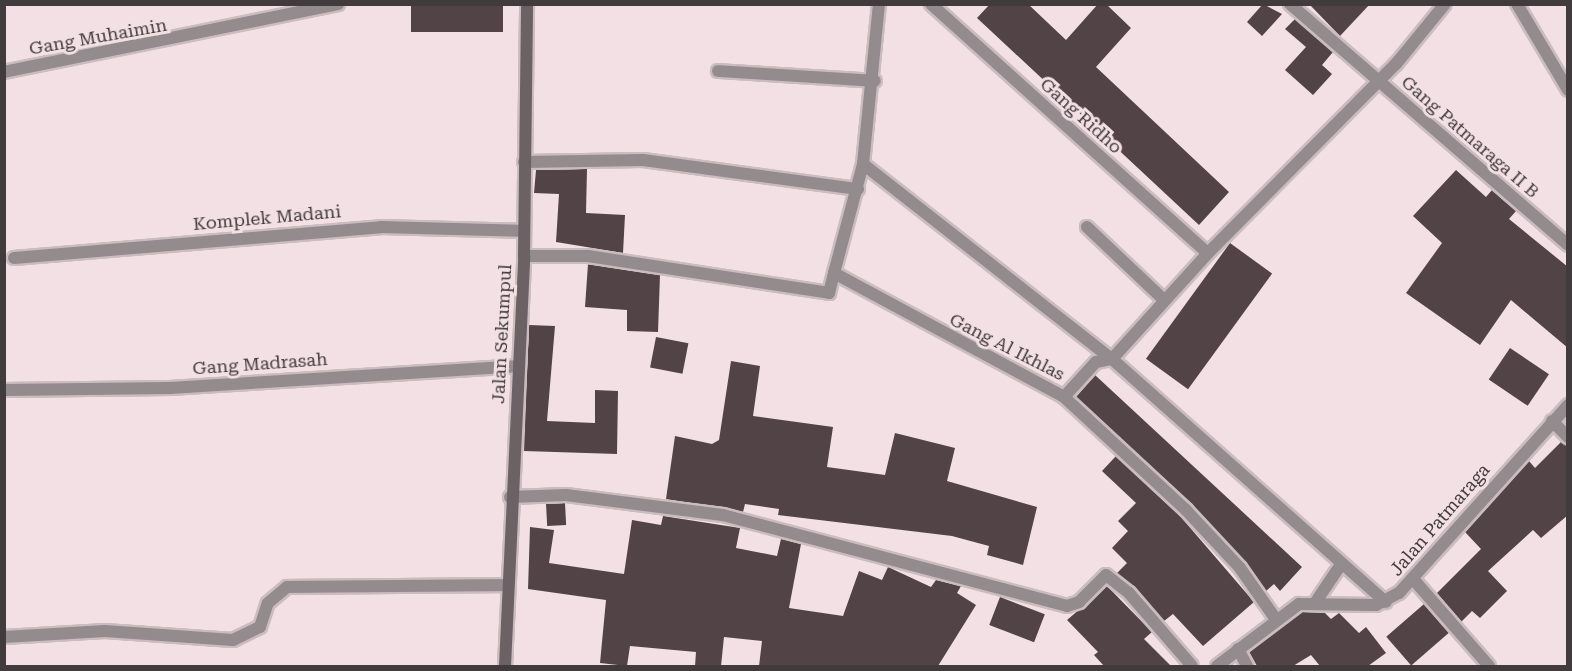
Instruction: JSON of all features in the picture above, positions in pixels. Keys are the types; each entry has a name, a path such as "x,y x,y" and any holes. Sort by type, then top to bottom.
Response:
{"main road":[{"name":"Jalan Sekumpul","path":"506,666 510,497 524,256 527,4"}],"street":[{"name":"Gang Muhaimin","path":"4,72 338,4"},
{"path":"524,256 588,256 829,293 863,164 875,81 879,4"},
{"name":"Gang Ridho","path":"931,4 1208,253"},
{"name":"Gang Patmaraga II B","path":"1290,4 1568,245"},
{"name":"Gang Al Ikhlas","path":"834,273 1064,397 1096,362 1112,359 1208,253 1300,165 1445,4"},
{"path":"1516,4 1568,90"},
{"path":"718,71 875,81"},
{"path":"524,162 643,160 858,189"},
{"path":"863,164 1112,359 1340,566 1386,602"},
{"name":"Komplek Madani","path":"14,258 381,227 523,231"},
{"path":"1087,228 1164,300"},
{"name":"Gang Madrasah","path":"4,390 170,388 518,366"},
{"path":"1064,397 1186,510 1240,568 1275,618"},
{"name":"Jalan Patmaraga","path":"1217,666 1275,618 1299,603 1386,602 1414,580 1551,421 1568,405"},
{"path":"1551,421 1568,437"},
{"path":"510,497 567,495 723,515 1067,606 1079,602 1106,575 1129,593 1192,666"},
{"path":"1314,604 1340,566"},
{"path":"1414,580 1489,666"},
{"path":"4,637 105,632 233,639 260,627 268,603 287,587 508,585"},
{"path":"1238,650 1247,666"}],"building":[{"path":"411,4 503,4 503,32 411,32"},
{"path":"990,4 1028,4 1066,40 1098,4 1106,4 1131,28 1096,67 1229,192 1199,225 977,18"},
{"path":"1263,4 1282,14 1262,36 1247,22"},
{"path":"1309,4 1370,4 1340,36"},
{"path":"1295,19 1333,52 1322,65 1332,74 1313,95 1285,70 1306,47 1285,29"},
{"path":"587,169 586,213 625,215 623,253 556,242 559,194 534,193 536,170"},
{"path":"1456,170 1486,197 1492,190 1516,211 1509,219 1568,267 1568,348 1511,300 1480,345 1406,293 1442,243 1413,216"},
{"path":"1230,243 1272,274 1188,389 1146,359"},
{"path":"588,264 660,275 658,332 627,331 627,310 585,307"},
{"path":"529,325 555,326 547,421 595,423 595,390 618,391 617,454 524,451"},
{"path":"656,337 688,343 682,374 650,367"},
{"path":"1510,348 1549,374 1528,406 1489,380"},
{"path":"731,361 760,366 753,416 833,427 827,467 885,475 895,433 955,448 947,481 1037,507 1023,565 987,555 989,546 952,536 778,515 779,509 745,504 743,512 666,499 675,436 712,444 719,440"},
{"path":"1095,375 1302,567 1280,591 1274,584 1266,591 1192,504 1076,397"},
{"path":"1561,442 1568,445 1568,515 1541,538 1533,530 1488,571 1507,591 1480,618 1472,611 1461,622 1437,593 1481,549 1465,532 1529,461 1535,468"},
{"path":"1116,456 1180,516 1254,602 1203,646 1173,614 1164,621 1117,573 1127,563 1112,548 1128,531 1118,521 1136,503 1102,471"},
{"path":"565,503 566,525 547,526 546,504"},
{"path":"663,516 740,528 736,548 777,556 781,539 801,544 789,608 843,616 859,571 882,580 888,567 931,587 936,580 961,586 957,593 976,605 938,666 759,666 762,641 724,637 721,666 695,666 696,652 630,646 627,666 600,663 606,600 528,589 530,527 554,530 549,563 624,574 632,520 661,525"},
{"path":"1107,586 1152,632 1144,639 1171,666 1104,666 1094,655 1098,652 1067,620"},
{"path":"1000,597 1045,614 1034,642 989,625"},
{"path":"1424,604 1449,633 1411,665 1386,637"},
{"path":"1302,612 1325,613 1331,619 1339,613 1359,633 1366,627 1386,653 1368,666 1320,666 1311,655 1293,666 1257,666 1249,652"}]}
